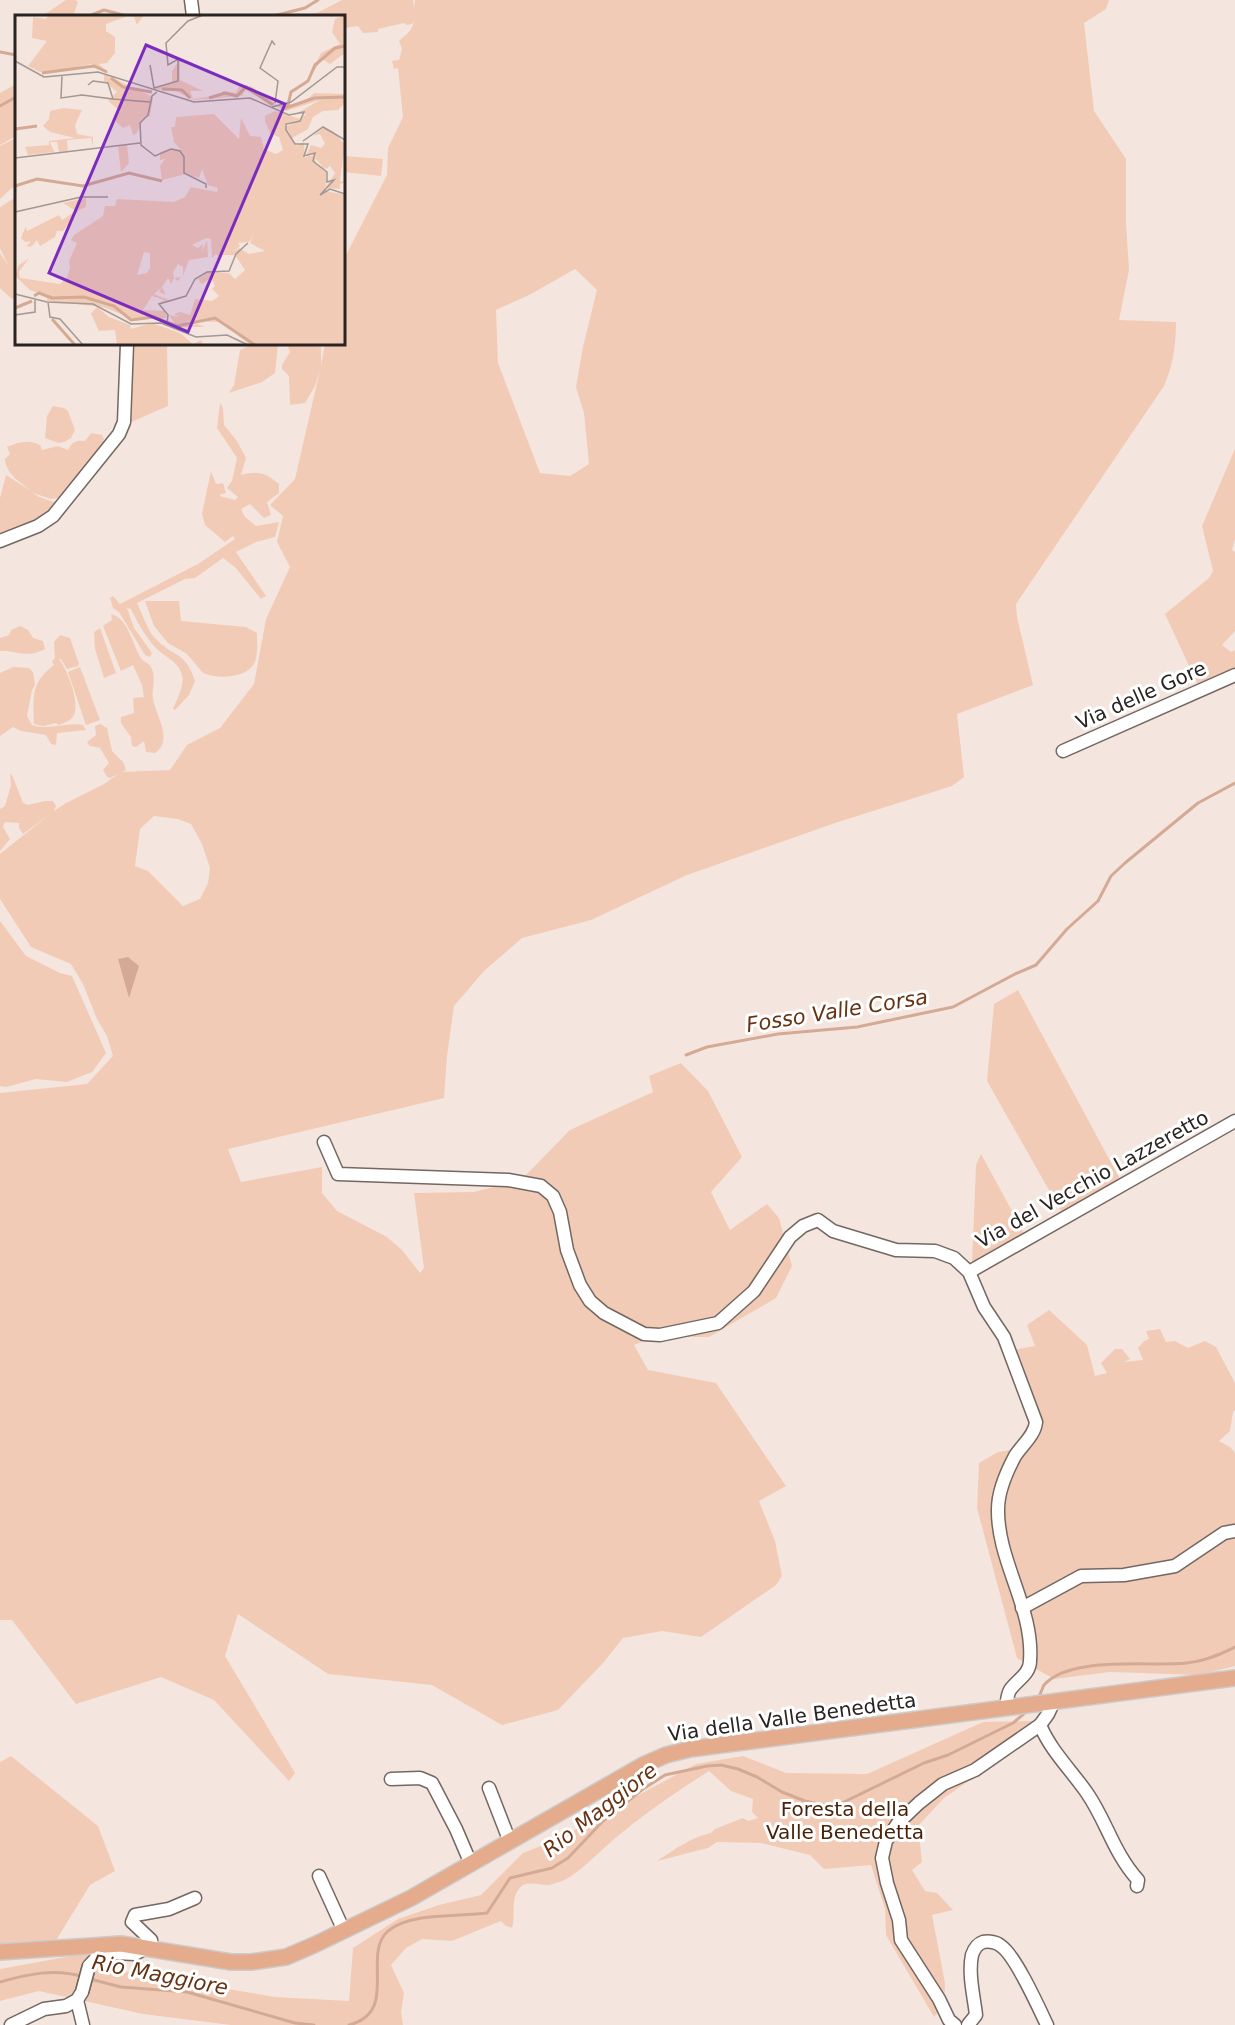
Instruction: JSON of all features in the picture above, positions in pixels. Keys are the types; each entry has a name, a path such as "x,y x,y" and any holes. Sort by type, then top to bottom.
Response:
{"main road":[{"name":"Via della Valle Benedetta","path":"0,1952 108,1944 149,1948 231,1962 251,1962 286,1957 411,1898 644,1765 666,1755 690,1749 1235,1678"}],"street":[{"path":"191,0 193,15"},
{"path":"0,541 38,526 53,516 119,434 124,422 127,345"},
{"name":"Via delle Gore","path":"1063,751 1235,675"},
{"name":"Via del Vecchio Lazzeretto","path":"969,1272 1235,1121"},
{"path":"324,1142 338,1173 508,1180 541,1186 553,1196 560,1212 567,1250 580,1285 590,1301 604,1313 644,1334 660,1335 718,1323 754,1291 790,1237 803,1226 818,1220 833,1231 896,1250 935,1251 954,1258 969,1272 984,1307 1004,1337 1036,1422 1035,1430 1015,1457 1005,1481 998,1508 1004,1554 1028,1628 1030,1662 1027,1672 1011,1689 1006,1708"},
{"path":"1022,1608 1081,1576 1124,1575 1174,1566 1224,1533 1235,1531"},
{"path":"955,2025 949,2020 939,1999 902,1940 899,1920 886,1883 882,1858 886,1841 898,1823 943,1784 975,1770 1040,1725 1048,1714 1049,1702"},
{"path":"1040,1725 1064,1766 1086,1793 1117,1853 1138,1880 1137,1886"},
{"path":"391,1779 420,1778 432,1783 471,1864"},
{"path":"489,1788 510,1842"},
{"path":"319,1876 344,1931"},
{"path":"82,2025 80,1996 88,1966 99,1955 135,1954 149,1948 151,1940 132,1922 135,1915 169,1909 195,1898"},
{"path":"968,2025 976,2015 972,1956 976,1946 983,1942 994,1942 1002,1946 1012,1959 1034,1995 1047,2025"},
{"path":"11,2025 44,2009 66,2006 80,1996"}],"green space":[{"path":"66,0 78,2 73,15 44,15"},
{"path":"342,0 413,0 414,8 415,0 1109,0 1106,9 1084,23 1094,111 1126,159 1129,270 1119,320 1176,322 1170,371 1164,386 1016,604 1033,685 957,714 964,777 952,786 835,823 687,875 591,920 522,938 484,971 454,1006 444,1098 228,1149 241,1182 322,1167 322,1193 337,1211 387,1237 402,1250 420,1273 424,1268 414,1193 474,1192 521,1180 570,1130 653,1092 649,1076 681,1063 708,1091 742,1157 711,1192 730,1230 767,1204 779,1218 792,1266 776,1298 709,1337 654,1337 634,1345 648,1370 716,1383 786,1486 759,1501 775,1541 782,1576 776,1585 701,1637 662,1631 623,1638 603,1663 558,1710 502,1725 432,1685 328,1674 238,1614 225,1656 295,1773 289,1781 214,1700 161,1677 76,1704 12,1620 0,1620 0,1093 87,1084 113,1056 107,1036 71,964 31,947 0,899 0,854 50,814 23,834 19,823 5,822 3,827 10,839 0,851 0,809 5,806 11,785 10,773 23,803 28,805 53,801 56,806 54,811 104,784 121,772 170,770 187,745 220,728 254,684 266,619 290,567 277,542 283,516 270,505 295,479 320,370 315,386 305,403 290,405 289,376 282,369 282,365 290,352 287,345 321,347 321,365 325,345 345,345 345,257 387,175 388,148 403,117 398,68 394,69 392,61 399,60 402,49 399,41 410,30 414,21 412,24 404,23 378,29 378,32 363,33 358,26 345,28 345,15 302,15 317,13","holes":["575,269 597,290 576,387 584,413 589,464 570,476 540,473 498,363 496,310 531,294","154,816 178,819 191,824 202,844 210,868 208,883 200,899 183,906 148,871 135,866 140,829"]},
{"path":"15,85 15,137 0,145 0,93"},
{"path":"15,138 15,188 0,199 0,146"},
{"path":"345,156 383,159 381,176 345,172"},
{"path":"15,198 15,298 12,299 0,288 0,253 8,265 0,248 0,207"},
{"path":"134,345 167,345 168,406 129,423"},
{"path":"251,345 278,345 275,373 262,382 229,393 234,385 240,350"},
{"path":"220,403 223,408 224,425 237,441 246,458 241,475 262,474 279,484 279,493 267,502 271,515 264,518 250,504 241,509 245,517 256,526 279,522 275,537 256,542 236,552 266,596 261,599 235,567 223,558 195,578 185,579 137,603 151,634 183,659 195,681 189,695 175,710 173,709 182,681 179,668 153,644 142,630 131,609 127,608 134,628 152,653 150,657 145,655 119,612 113,608 110,598 113,596 120,604 198,564 235,539 233,536 225,542 205,525 202,514 211,471 216,484 223,483 226,493 220,496 235,500 238,497 227,488 232,481 237,458 217,428"},
{"path":"53,406 68,411 75,430 71,438 64,442 58,443 45,438 47,416"},
{"path":"91,433 102,435 104,439 102,448 63,497 51,499 33,493 57,503 44,514 45,517 0,538 0,498 6,475 31,491 8,469 5,459 10,454 7,447 28,442 40,445 42,450 58,446 68,450 75,442 85,441"},
{"path":"1235,449 1235,539 1232,550 1235,552 1235,631 1222,645 1231,652 1235,650 1235,668 1198,685 1165,614 1209,578 1213,571 1202,526"},
{"path":"145,601 179,601 181,621 246,627 257,633 255,662 251,668 239,675 224,677 203,673 187,654 168,643 154,626"},
{"path":"111,614 126,626 141,658 153,671 153,699 164,735 160,748 155,753 146,752 144,741 136,747 132,746 131,737 121,723 121,717 134,713 133,698 144,697 142,685 133,665 121,671 103,626 112,620"},
{"path":"20,626 28,630 33,638 43,641 45,649 27,654 0,651 0,638 9,635 11,630"},
{"path":"100,628 116,673 104,678 95,649 94,632"},
{"path":"60,635 70,638 79,664 67,669 59,659 66,670 74,694 74,715 58,725 56,723 43,726 34,724 33,706 37,684 46,671 54,665 52,661 55,658 54,642"},
{"path":"13,667 29,668 33,672 35,685 27,716 32,725 45,727 77,724 83,725 86,730 57,733 56,745 51,744 46,735 21,731 13,727 0,736 0,673"},
{"path":"80,667 100,720 86,725 68,672"},
{"path":"100,724 107,728 112,751 123,762 126,770 110,778 103,770 109,763 100,748 90,746 87,742 96,735 95,726"},
{"path":"0,921 26,956 60,973 72,976 106,1053 92,1072 67,1082 36,1079 6,1087 0,1086"},
{"path":"1018,990 1121,1181 1062,1213 987,1081 994,1004"},
{"path":"981,1154 1025,1235 1006,1247 999,1246 972,1264 976,1165"},
{"path":"1049,1310 1087,1345 1095,1376 1107,1373 1101,1363 1115,1349 1122,1349 1130,1359 1124,1362 1143,1360 1138,1348 1149,1339 1146,1331 1160,1329 1166,1342 1175,1341 1188,1348 1205,1341 1216,1347 1235,1383 1235,1410 1230,1431 1219,1441 1235,1453 1235,1666 1199,1675 1110,1672 1054,1679 1017,1658 977,1508 979,1463 998,1452 1018,1449 1035,1438 1014,1350 1035,1346 1027,1325"},
{"name":"Foresta della Valle Benedetta","path":"1035,1721 982,1759 970,1780 944,1798 918,1826 922,1862 912,1870 925,1891 937,1893 953,1910 932,1915 945,1983 944,2006 934,2017 886,1935 885,1909 871,1865 824,1869 810,1855 761,1843 717,1842 708,1848 657,1861 683,1844 711,1833 715,1829 743,1818 748,1821 758,1818 752,1812 753,1799 731,1791 709,1771 635,1822 570,1877 549,1885 525,1884 522,1886 516,1893 512,1928 501,1921 452,1941 422,1939 406,1948 391,1965 404,1993 401,2012 403,2025 231,2025 143,2014 39,1991 0,2001 0,1969 93,1952 104,1968 275,1997 349,2001 353,1948 398,1919 439,1905 481,1895 523,1853 554,1841 696,1764 743,1756 786,1773 867,1774 983,1722"},
{"path":"11,1756 98,1826 115,1871 90,1885 55,1942 0,1947 0,1762"}],"shaded area":[{"path":"128,957 139,966 129,998 118,959"}],"waterway":[{"path":"277,15 305,8 318,0"},
{"path":"92,15 104,10 123,15"},
{"path":"0,52 15,55"},
{"path":"0,106 15,98"},
{"name":"Fosso Valle Corsa","path":"686,1055 707,1047 778,1034 857,1027 953,1007 1036,965 1067,929 1098,901 1111,876 1125,863 1198,803 1235,783"},
{"name":"Rio Maggiore","path":"1038,1698 1044,1685 1056,1676 1072,1669 1112,1664 1187,1663 1200,1661 1235,1647"},
{"name":"Rio Maggiore","path":"349,2025 364,2018 373,2008 377,1996 378,1954 381,1941 388,1931 398,1925 422,1918 487,1913 510,1878 552,1868 568,1858 603,1821 643,1789 665,1775 721,1765 757,1777 782,1792 805,1801 823,1805 842,1803 1013,1723 1026,1712"},
{"name":"Rio Maggiore","path":"0,1982 42,1973 63,1973 84,1977"},
{"name":"Rio Maggiore","path":"90,1979 121,1987 187,1992 295,2023 314,2025"}]}
